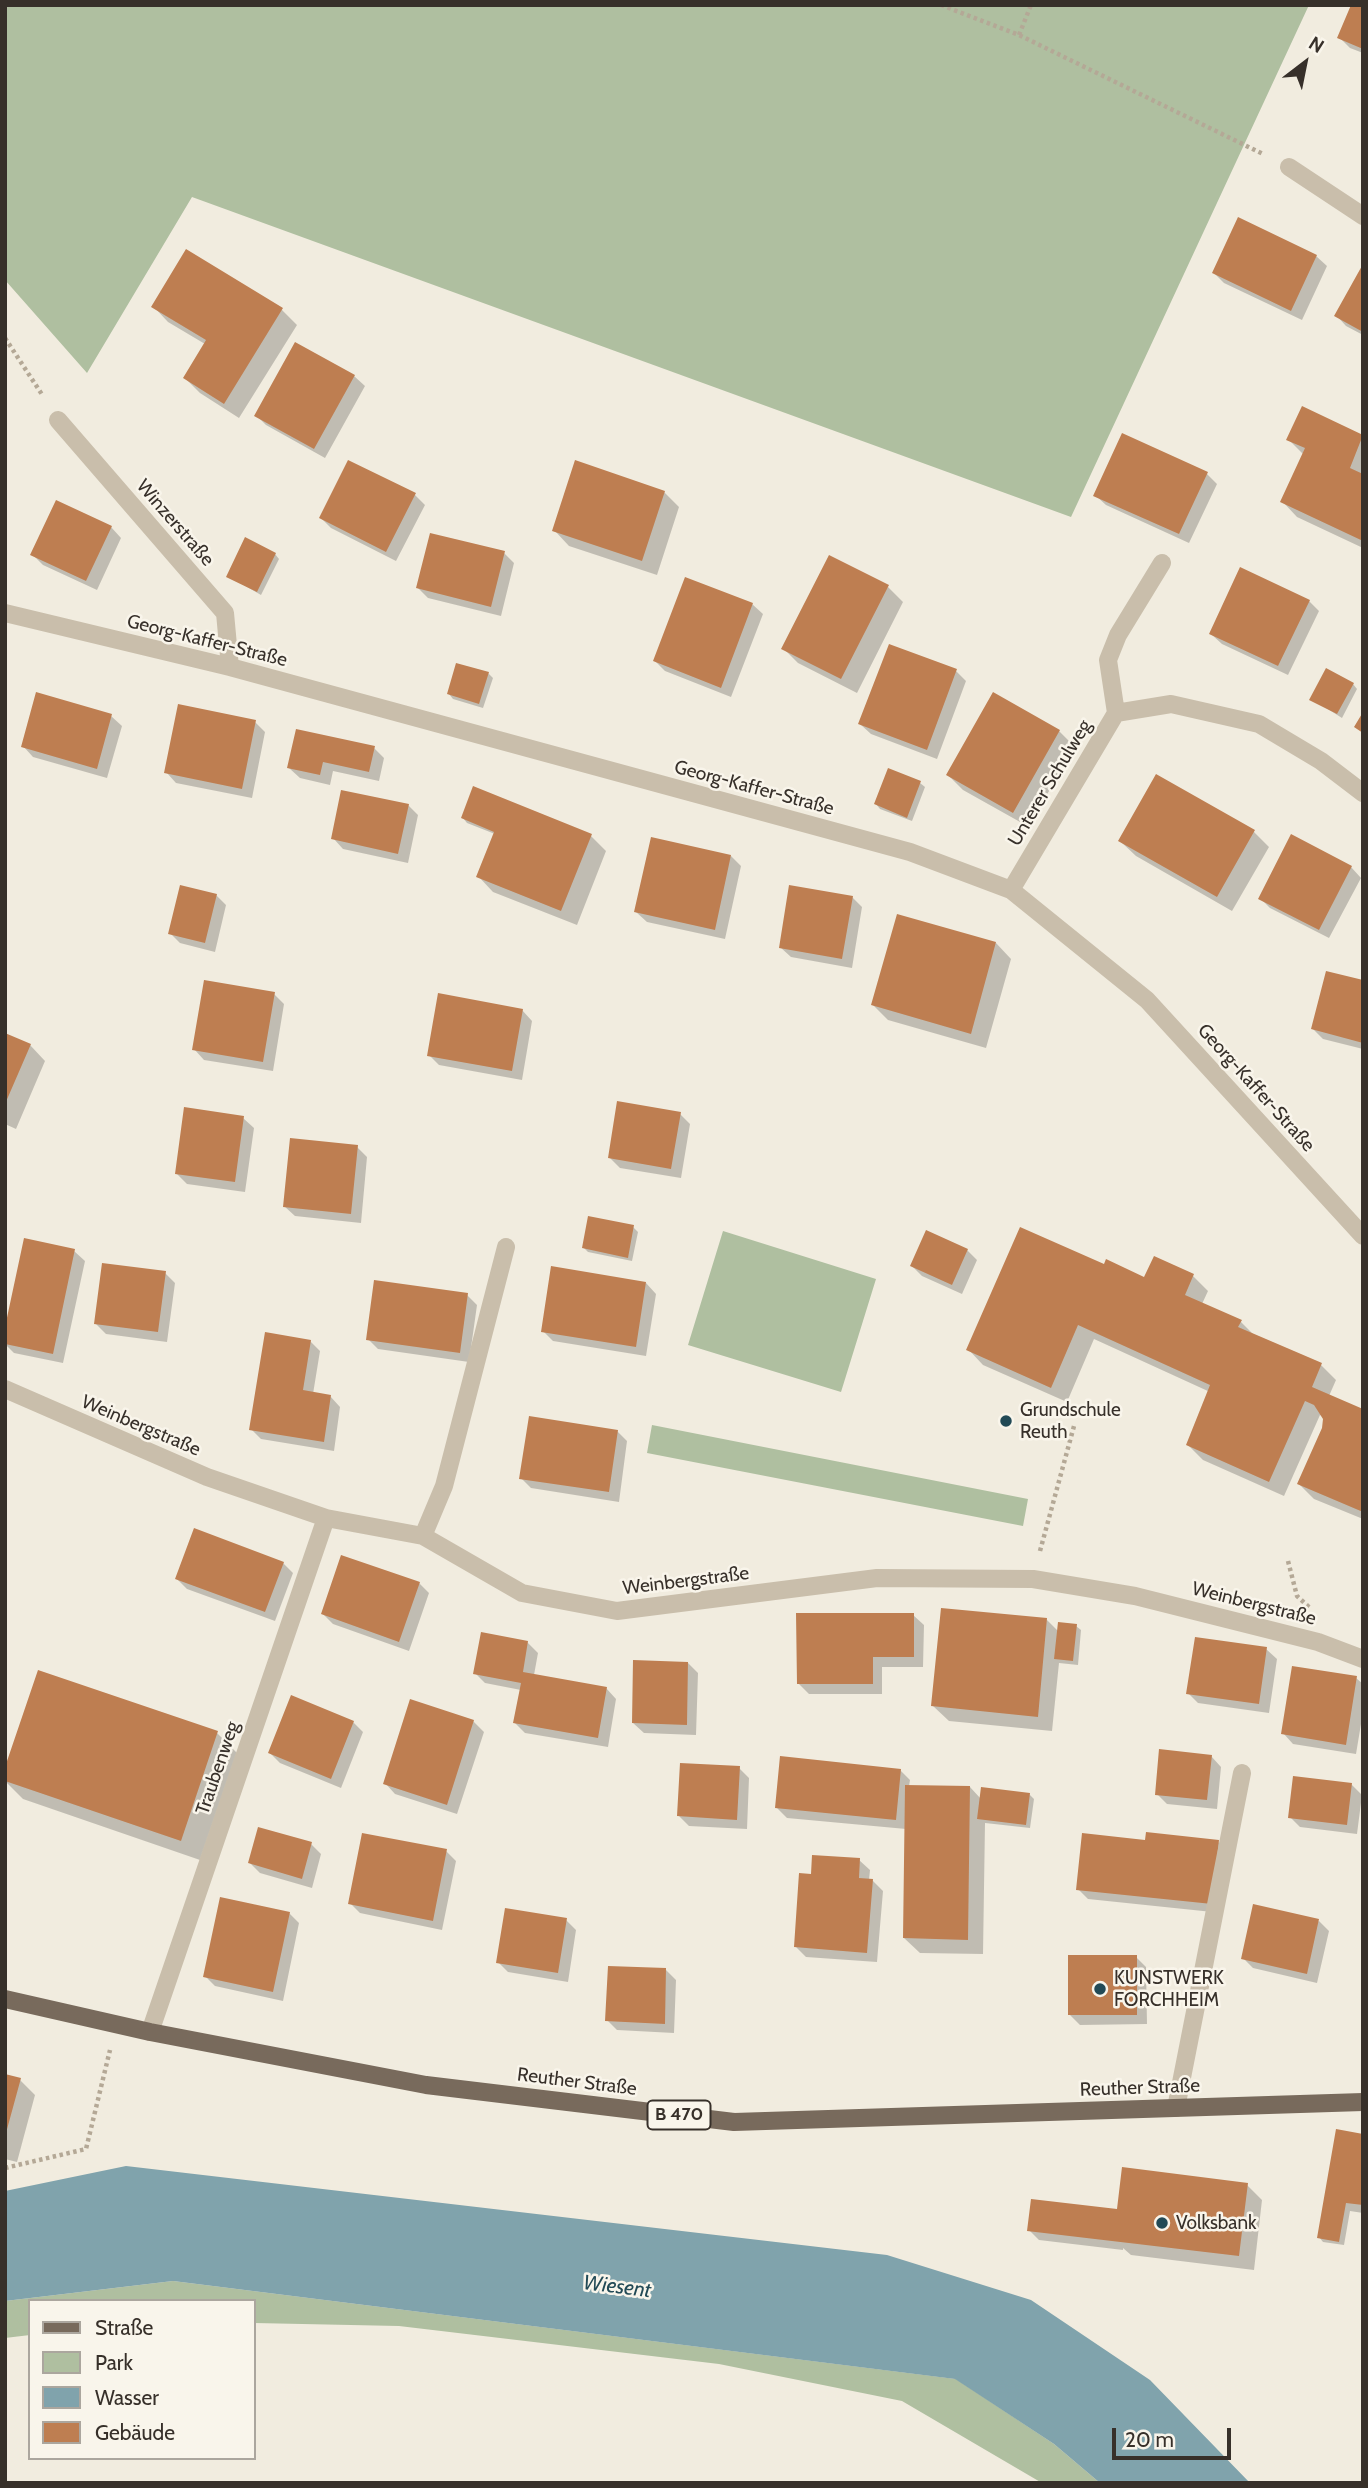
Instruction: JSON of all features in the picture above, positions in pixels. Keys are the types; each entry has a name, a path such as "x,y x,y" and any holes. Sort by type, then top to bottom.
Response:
{"main road":[{"name":"Reuther Straße","path":"5,1999 150,2032 426,2085 734,2122 1363,2102"}],"street":[{"path":"1289,167 1363,216"},
{"name":"Winzerstraße","path":"58,420 225,613 230,667"},
{"path":"1116,713 1108,660 1118,635 1162,563"},
{"name":"Georg-Kaffer-Straße","path":"5,613 230,667 910,852 1011,890 1147,1000 1363,1236"},
{"name":"Unterer Schulweg","path":"1011,890 1116,713 1171,704 1259,724 1321,761 1363,793"},
{"path":"423,1536 444,1486 506,1247"},
{"name":"Weinbergstraße","path":"5,1389 207,1477 326,1518 423,1536 522,1593 617,1611 877,1578 1033,1579 1135,1596 1318,1642 1363,1659"},
{"name":"Traubenweg","path":"150,2032 326,1518"},
{"path":"1176,2108 1242,1773"}],"path":[{"path":"941,5 1019,35 1289,167"},
{"path":"1019,35 1031,5"},
{"path":"5,338 58,420"},
{"path":"1033,1579 1074,1426"},
{"path":"1288,1561 1297,1596 1317,1614 1318,1642"},
{"path":"5,2168 86,2149 117,2024"}],"green space":[{"path":"5,5 1309,5 1071,517 192,197 87,373 5,280"},
{"path":"723,1231 876,1279 841,1392 688,1345"},
{"path":"652,1425 1028,1499 1023,1526 647,1453"},
{"path":"173,2281 956,2379 1054,2444 1100,2483 1042,2483 902,2401 719,2364 399,2326 256,2323 256,2299 28,2299 28,2335 5,2338 5,2301"}],"water":[{"name":"Wiesent","path":"126,2166 887,2255 1031,2300 1150,2380 1250,2483 1100,2483 1054,2444 955,2379 173,2281 5,2301 5,2191"}],"building":[{"path":"1351,5 1363,5 1363,49 1337,38"},
{"path":"1238,217 1317,255 1291,311 1212,273"},
{"path":"186,249 283,308 224,404 183,378 206,340 151,307"},
{"path":"1363,264 1363,332 1334,316"},
{"path":"295,342 355,375 314,449 254,416"},
{"path":"1302,406 1363,435 1350,468 1363,474 1363,541 1280,502 1305,448 1286,440"},
{"path":"1122,433 1208,472 1179,534 1093,496"},
{"path":"348,460 416,493 386,552 319,518"},
{"path":"575,460 665,491 642,561 552,531"},
{"path":"56,500 112,526 86,581 30,555"},
{"path":"430,533 505,551 491,607 416,588"},
{"path":"245,537 276,553 257,592 226,577"},
{"path":"829,555 889,585 841,679 781,649"},
{"path":"1240,567 1310,600 1278,666 1209,634"},
{"path":"685,577 753,603 721,688 653,661"},
{"path":"889,644 957,669 927,750 858,724"},
{"path":"456,663 489,672 479,704 447,694"},
{"path":"1326,668 1354,683 1337,714 1309,700"},
{"path":"36,692 112,714 97,769 21,747"},
{"path":"993,692 1060,730 1013,813 946,775"},
{"path":"178,704 256,720 242,789 164,773"},
{"path":"1363,712 1363,733 1354,727"},
{"path":"296,729 375,746 369,772 323,762 320,775 287,768"},
{"path":"888,768 921,781 907,818 874,804"},
{"path":"1156,774 1255,830 1217,897 1118,841"},
{"path":"473,786 592,834 561,911 476,877 494,832 461,818"},
{"path":"341,790 409,804 398,854 331,839"},
{"path":"1291,834 1352,866 1319,930 1258,899"},
{"path":"651,837 731,855 715,930 634,912"},
{"path":"180,885 217,894 205,943 168,934"},
{"path":"789,885 853,896 842,959 779,948"},
{"path":"897,914 996,942 971,1034 871,1005"},
{"path":"1326,971 1363,980 1363,1043 1311,1029"},
{"path":"204,980 275,992 263,1062 192,1050"},
{"path":"438,993 523,1009 512,1071 427,1056"},
{"path":"5,1033 31,1044 5,1104"},
{"path":"617,1101 681,1112 671,1169 608,1158"},
{"path":"184,1107 244,1116 235,1182 175,1174"},
{"path":"290,1138 358,1145 351,1214 283,1207"},
{"path":"588,1216 634,1225 628,1258 582,1248"},
{"path":"1020,1227 1104,1264 1106,1259 1144,1277 1154,1256 1194,1274 1185,1295 1242,1320 1238,1327 1322,1363 1312,1387 1363,1409 1363,1512 1297,1484 1322,1428 1323,1419 1314,1405 1305,1401 1269,1482 1186,1445 1210,1385 1078,1325 1051,1388 966,1350"},
{"path":"926,1230 968,1249 952,1285 910,1266"},
{"path":"24,1238 75,1249 53,1354 5,1344 5,1327"},
{"path":"102,1263 166,1271 158,1332 94,1324"},
{"path":"551,1266 646,1282 636,1347 541,1332"},
{"path":"374,1280 468,1293 460,1353 366,1340"},
{"path":"265,1332 311,1340 303,1390 331,1395 324,1442 249,1430"},
{"path":"529,1416 618,1430 609,1492 519,1479"},
{"path":"194,1528 284,1562 265,1612 175,1579"},
{"path":"341,1555 420,1582 399,1642 321,1614"},
{"path":"941,1608 1047,1618 1038,1717 931,1706"},
{"path":"796,1613 914,1613 914,1657 873,1657 873,1684 797,1684"},
{"path":"1058,1622 1077,1624 1073,1661 1054,1659"},
{"path":"481,1632 528,1641 523,1672 607,1687 598,1738 513,1723 521,1683 473,1674"},
{"path":"1195,1637 1267,1647 1259,1704 1186,1694"},
{"path":"633,1660 688,1662 687,1725 632,1723"},
{"path":"1292,1666 1357,1676 1346,1745 1281,1734"},
{"path":"38,1670 218,1731 181,1841 5,1781 5,1767"},
{"path":"291,1695 354,1721 331,1779 268,1753"},
{"path":"410,1699 474,1720 447,1805 383,1784"},
{"path":"1159,1749 1212,1755 1207,1800 1155,1795"},
{"path":"780,1756 901,1769 896,1820 775,1808"},
{"path":"680,1763 740,1766 737,1820 677,1816"},
{"path":"1293,1776 1352,1783 1347,1825 1288,1818"},
{"path":"905,1785 970,1786 968,1940 903,1938"},
{"path":"981,1787 1030,1793 1026,1825 977,1819"},
{"path":"258,1827 312,1842 302,1879 248,1863"},
{"path":"1146,1832 1219,1840 1212,1904 1076,1890 1082,1833 1145,1840"},
{"path":"362,1833 447,1849 433,1921 348,1904"},
{"path":"812,1855 860,1858 859,1878 873,1879 867,1953 794,1947 799,1873 811,1874"},
{"path":"220,1897 290,1912 273,1992 203,1977"},
{"path":"1253,1904 1319,1919 1307,1974 1241,1959"},
{"path":"505,1908 567,1918 558,1973 496,1963"},
{"path":"1068,1955 1137,1955 1137,2015 1068,2015"},
{"path":"608,1966 666,1968 665,2024 605,2021"},
{"path":"5,2074 21,2078 6,2133 5,2133"},
{"path":"1336,2129 1363,2134 1363,2205 1346,2203 1339,2242 1317,2238"},
{"path":"1122,2167 1248,2183 1239,2256 1027,2231 1031,2199 1117,2209"}],"place":[{"name":"Grundschule Reuth","path":"1006,1421"},
{"name":"KUNSTWERK FORCHHEIM","path":"1100,1989"},
{"name":"Volksbank","path":"1162,2223"}]}
